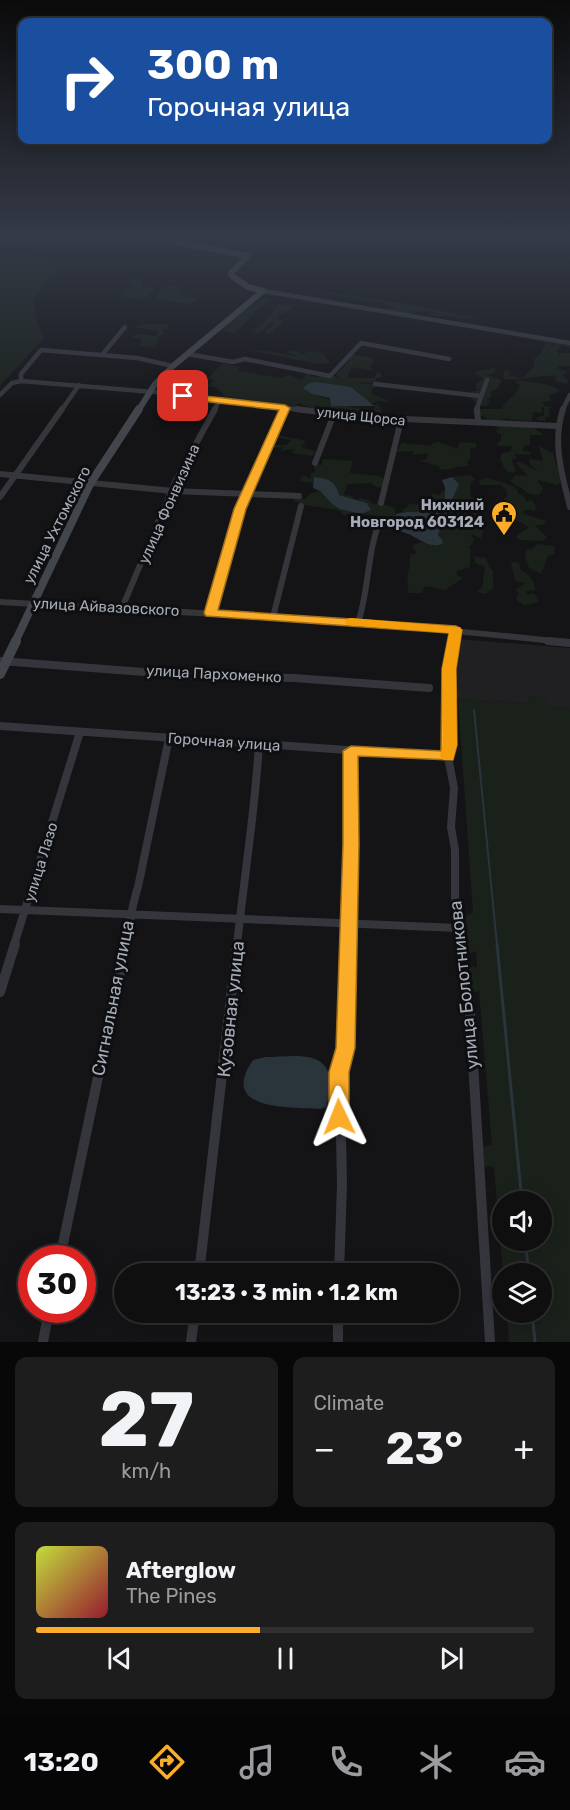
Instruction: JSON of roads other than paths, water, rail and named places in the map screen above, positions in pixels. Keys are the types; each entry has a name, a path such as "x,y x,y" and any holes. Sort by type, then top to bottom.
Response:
{"street":[{"name":"улица Ухтомского","path":"0,674 3,661 90,484 149,392 173,366 255,297"},
{"path":"295,297 570,343"},
{"path":"102,355 125,327"},
{"path":"187,354 233,362 245,359 330,376 361,344 449,359"},
{"path":"0,395 12,383 21,381 21,374 41,350 137,358 173,366"},
{"path":"478,421 476,415 480,396 487,380"},
{"name":"улица Щорса","path":"21,381 149,392 401,420 465,424 478,421 556,426"},
{"path":"375,384 480,396"},
{"path":"0,497 79,385"},
{"path":"570,395 556,426 556,441 570,507"},
{"name":"улица Фонвизина","path":"122,608 173,491 219,401"},
{"path":"211,613 246,495 285,408"},
{"path":"315,463 334,414"},
{"path":"381,503 401,420"},
{"path":"0,474 173,491 299,495"},
{"path":"273,617 301,506"},
{"path":"358,623 364,605 375,533 380,520"},
{"name":"улица Айвазовского","path":"0,602 211,613 456,630 570,643"},
{"name":"улица Болотникова","path":"456,630 449,669 450,745 448,757 454,788 450,827 455,850 455,897 458,927 470,1013 490,1342"},
{"name":"улица Пархоменко","path":"3,661 196,676 294,678 429,688"},
{"name":"Горочная улица","path":"0,726 448,757"},
{"name":"улица Лазо","path":"0,992 80,732"},
{"name":"Сигнальная улица","path":"63,1245 131,922 130,908 138,887 169,738"},
{"name":"Кузовная улица","path":"200,1263 245,869 255,809 259,744"},
{"path":"339,1263 342,1155 338,1098 339,1072 345,1048 351,751"},
{"path":"0,909 458,927"},
{"path":"43,1342 47,1323"},
{"path":"191,1342 194,1323"},
{"path":"338,1323 338,1342"}],"waterway":[{"path":"474,710 497,945"},
{"path":"497,944 521,1191"},
{"path":"526,1251 528,1263"},
{"path":"533,1323 535,1342"}],"place":[{"name":"Нижний Новгород 603124","path":"504,537"}]}
